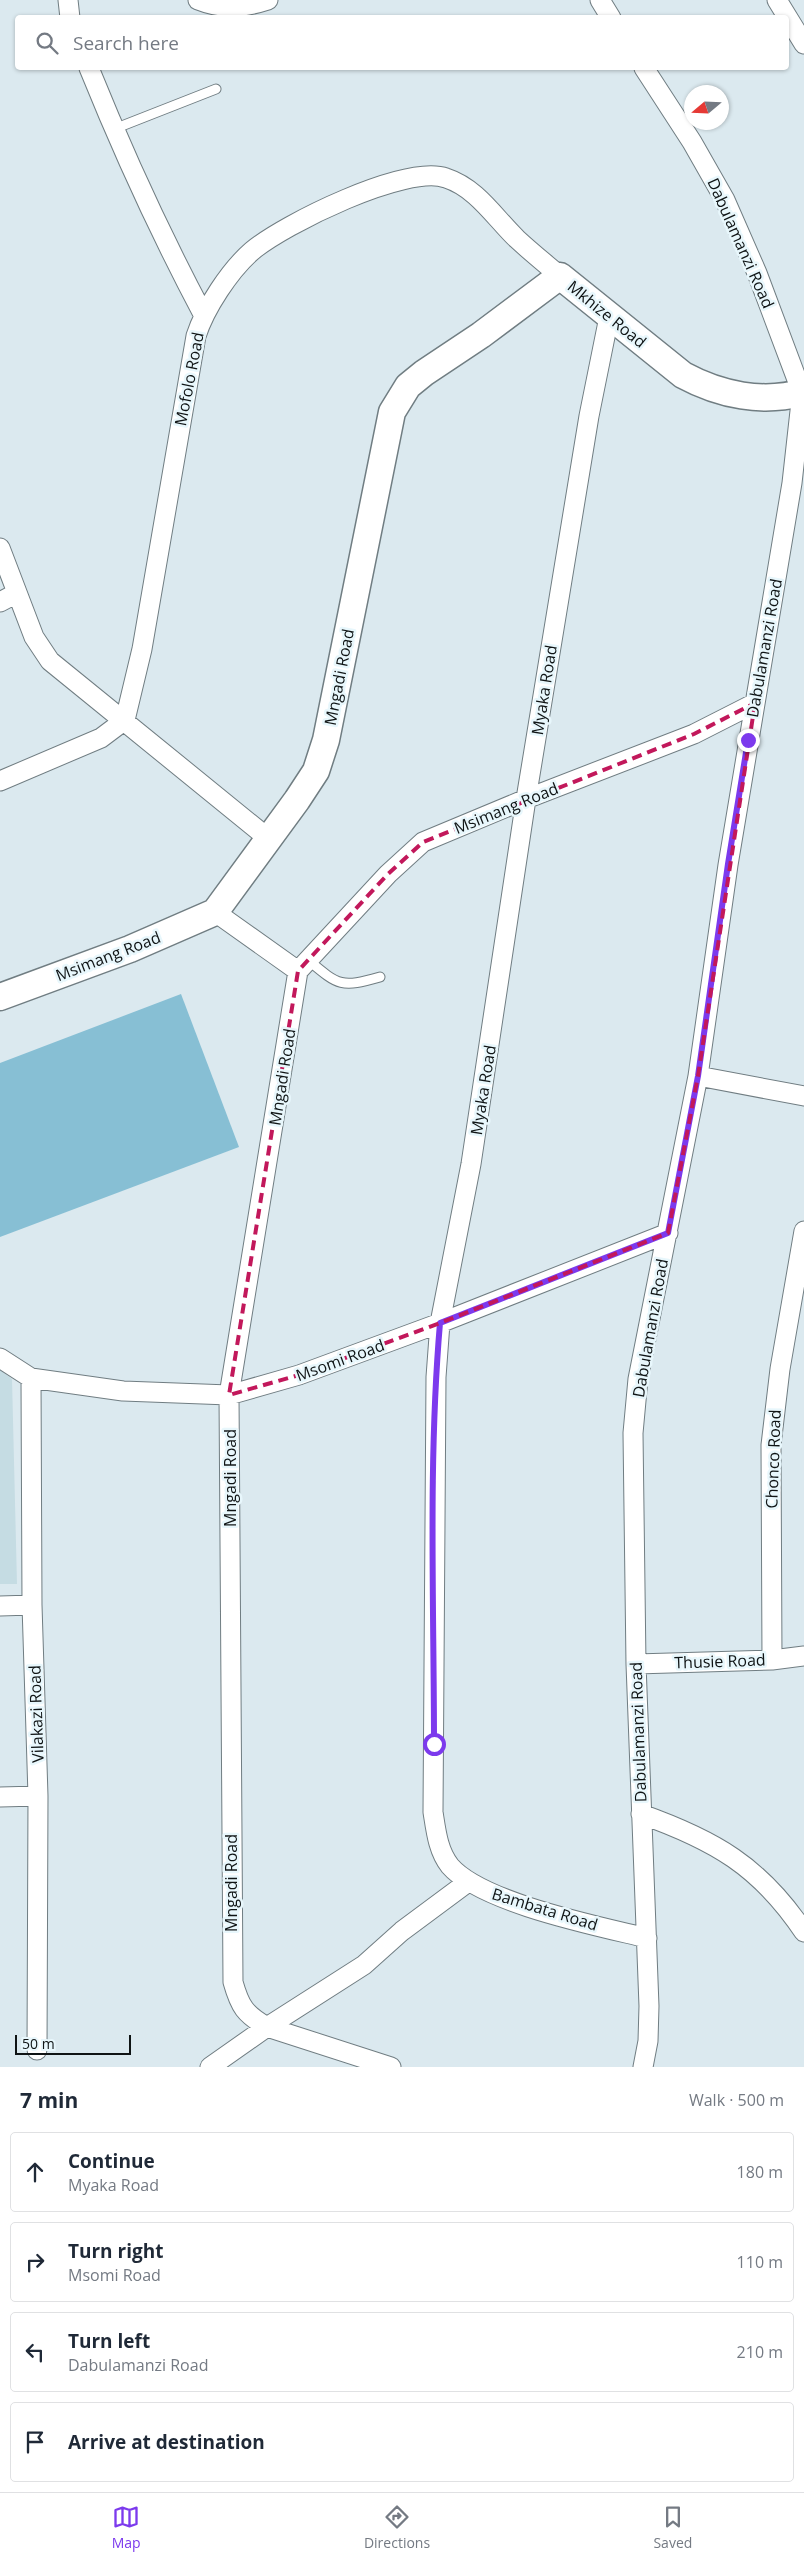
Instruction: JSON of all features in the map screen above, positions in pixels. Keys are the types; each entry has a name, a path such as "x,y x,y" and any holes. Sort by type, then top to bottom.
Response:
{"street":[{"path":"68,0 70,15"},
{"path":"198,0 221,7 232,8 249,6 268,0"},
{"path":"600,0 610,15"},
{"path":"777,0 786,15"},
{"path":"789,20 804,44"},
{"path":"90,70 160,233 203,314"},
{"name":"Dabulamanzi Road","path":"643,2067 648,2041 649,2006 636,1664 634,1433 638,1379 698,1076 728,864 792,483 803,393 757,272 725,200 692,142 645,70"},
{"name":"Mkhize Road","path":"435,174 461,184 475,195 517,239 609,317 683,376 719,392 751,397 803,393"},
{"name":"Mofolo Road","path":"125,720 136,679 188,374 203,314 250,252 276,234 351,198 406,178 435,174"},
{"name":"Mngadi Road","path":"215,912 316,771 326,740 392,412 408,386 424,373 480,336 560,276"},
{"name":"Myaka Road","path":"450,1866 437,1838 433,1812 435,1387 440,1323 471,1164 526,799 589,416 609,317"},
{"path":"0,548 8,598 50,661 125,720 269,839"},
{"name":"Msimang Road","path":"303,965 388,874 423,842 526,799 694,734 755,703"},
{"path":"0,781 101,738 125,720"},
{"path":"215,912 303,965"},
{"name":"Msimang Road","path":"0,997 130,950 215,912"},
{"name":"Mngadi Road","path":"303,965 229,1395 231,1960 233,1982 241,2007 250,2017 266,2027 391,2067"},
{"path":"698,1076 804,1096"},
{"name":"Chonco Road","path":"772,1660 771,1445 780,1370 802,1264 804,1231"},
{"name":"Msomi Road","path":"0,1358 31,1378 123,1391 229,1395 299,1376 440,1323 668,1233"},
{"name":"Vilakazi Road","path":"31,1378 32,1606 38,1796 37,2050"},
{"path":"0,1606 32,1606"},
{"name":"Thusie Road","path":"636,1664 772,1660 804,1656"},
{"path":"0,1797 38,1796"},
{"path":"641,1814 683,1830 735,1858 774,1891 804,1932"},
{"name":"Bambata Road","path":"450,1866 468,1882 515,1902 647,1938"},
{"path":"210,2067 266,2027 364,1964 402,1931 468,1882"}],"lane":[{"path":"114,129 216,89"},
{"path":"303,965 344,984 353,984 380,977"}],"highlighted area":[{"path":"755,703 698,1076 668,1233 440,1323 299,1375 229,1395 298,971 388,874 423,842 694,734"}],"shaded area":[{"path":"181,994 239,1147 0,1237 0,1063"},
{"path":"0,1370 12,1379 17,1584 0,1584"}],"route":[{"path":"434,1744 434,1455 436,1377 440,1323 668,1233 698,1076 728,864 748,740"}]}
